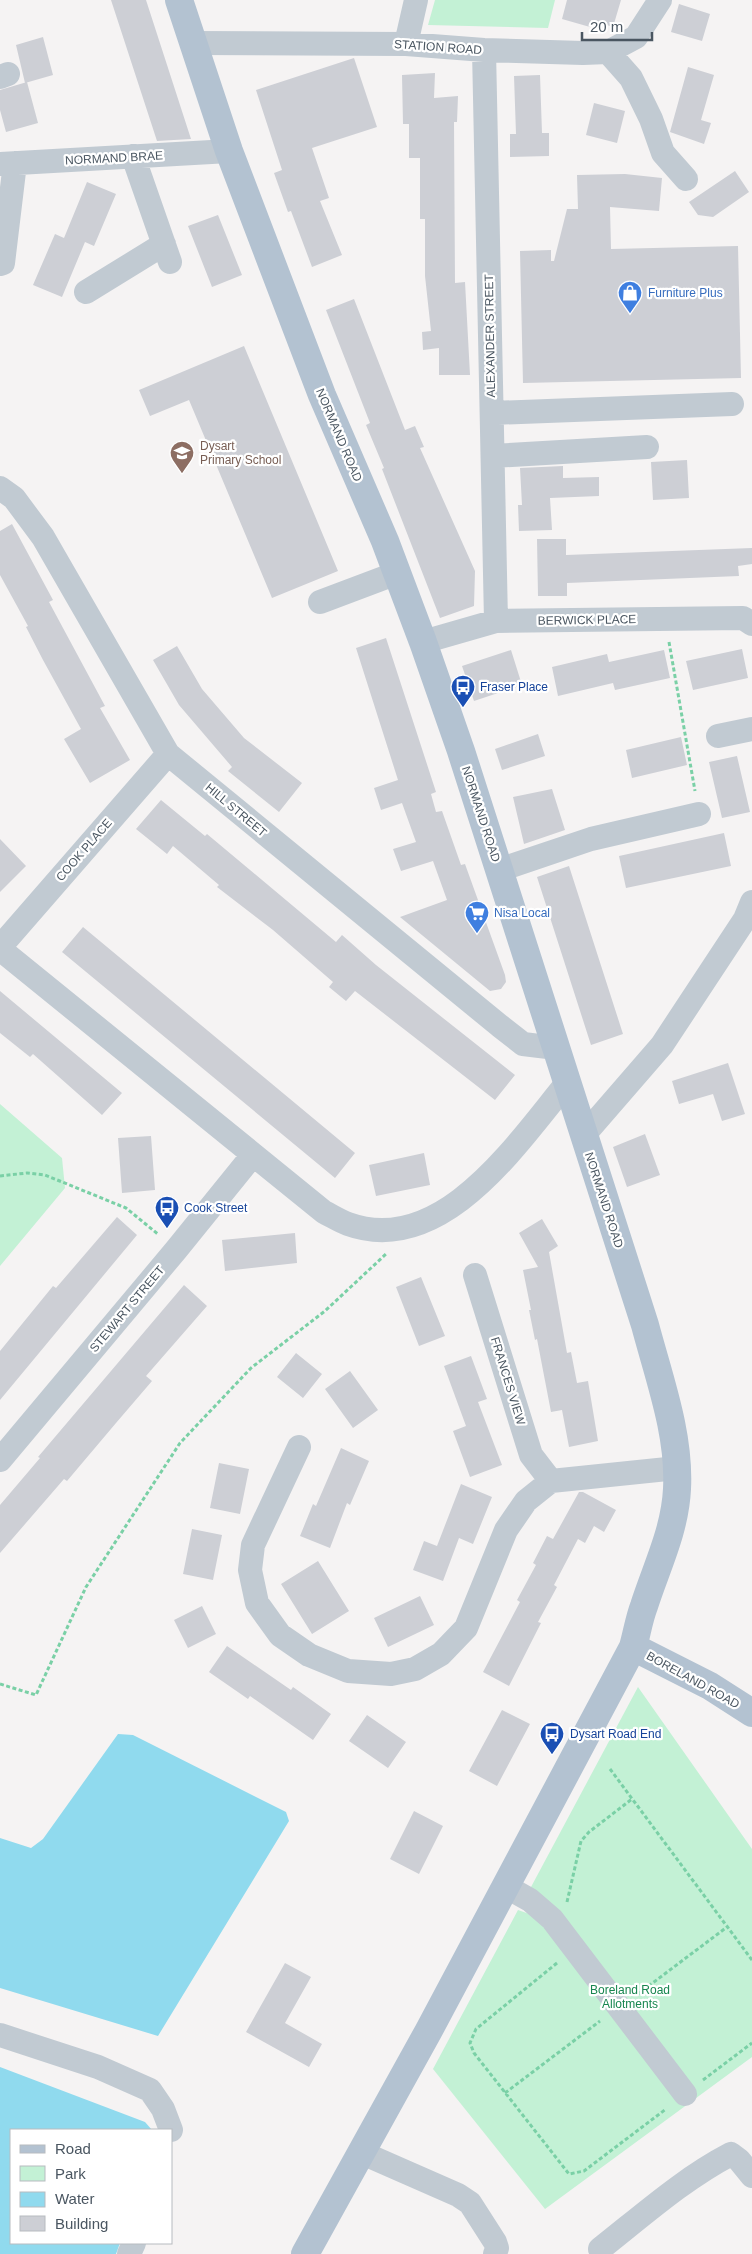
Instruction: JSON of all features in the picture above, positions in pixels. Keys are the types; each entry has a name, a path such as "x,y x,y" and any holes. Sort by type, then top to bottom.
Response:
{"main road":[{"name":"NORMAND ROAD","path":"179,0 228,151 322,395 424,642 645,1326 666,1403 677,1468 677,1490 671,1528 643,1607 633,1647 428,2032 305,2254"},
{"name":"BORELAND ROAD","path":"633,1647 710,1686 752,1714"}],"street":[{"path":"406,44 416,0"},
{"name":"STATION ROAD","path":"192,43 406,44 484,50 608,52 636,37 660,0"},
{"name":"ALEXANDER STREET","path":"484,50 496,621"},
{"path":"608,52 631,78 651,119 663,153 686,179"},
{"name":"NORMAND BRAE","path":"7,163 228,151"},
{"path":"86,292 167,253 133,156"},
{"path":"0,264 3,263 7,163"},
{"path":"492,413 732,404"},
{"path":"493,456 647,447"},
{"name":"HILL STREET","path":"0,488 14,498 43,537 168,754 523,1044 556,1048"},
{"path":"320,602 397,573"},
{"name":"BERWICK PLACE","path":"424,642 496,621 744,618 752,624"},
{"path":"718,736 752,730"},
{"name":"COOK PLACE","path":"0,948 168,754"},
{"path":"499,870 591,839 700,814"},
{"path":"584,1136 662,1045 744,920 752,902"},
{"path":"0,948 252,1156 324,1212 348,1224 366,1228 390,1229 419,1224 446,1211 475,1189 510,1152 567,1083"},
{"name":"STEWART STREET","path":"0,1460 252,1156"},
{"name":"FRANCES VIEW","path":"476,1275 531,1456 551,1481"},
{"path":"299,1447 253,1545 250,1570 257,1603 280,1635 309,1655 348,1672 390,1674 414,1669 441,1654 466,1628 506,1530 526,1501 551,1481 677,1468"},
{"path":"505,1886 530,1900 549,1917 685,2094"},
{"path":"0,2035 98,2067 150,2090 163,2109 170,2129"},
{"path":"172,2134 174,2141 172,2146"},
{"path":"360,2152 458,2195 470,2203 495,2242 497,2248 495,2254"},
{"path":"600,2249 685,2183 709,2166 731,2154 739,2160 752,2176"}],"path":[{"path":"665,619 700,814"},
{"path":"0,1176 27,1173 45,1175 126,1208 176,1250"},
{"path":"0,1684 36,1696 86,1586 180,1443 251,1368 325,1311 390,1251"},
{"path":"610,1769 752,1960"},
{"path":"549,1917 565,1905 569,1899 582,1841 589,1832 632,1799"},
{"path":"574,1949 476,2029 470,2042 474,2053 569,2174 584,2171 752,2043"}],"green space":[{"path":"435,0 555,0 548,28 428,25"},
{"path":"0,1104 62,1158 65,1188 0,1266"},
{"name":"Boreland Road Allotments","path":"638,1687 752,1849 752,2057 545,2209 433,2069 518,1910 538,1917 531,1887"}],"water":[{"path":"118,1734 133,1735 286,1812 289,1821 158,2036 0,1988 0,1838 31,1848 43,1839"},
{"path":"0,2067 145,2122 151,2129 10,2129 10,2244 120,2244 116,2254 0,2254"}],"building":[{"path":"111,0 146,0 191,139 157,141"},
{"path":"567,0 621,0 613,27 591,20 590,27 562,19"},
{"path":"679,4 710,14 702,41 671,32"},
{"path":"43,37 53,75 25,83 16,45"},
{"path":"354,58 377,127 312,148 329,198 320,201 342,255 312,267 291,211 288,212 274,173 282,170 256,90"},
{"path":"688,67 714,75 701,120 711,123 704,144 670,132"},
{"path":"435,73 434,98 458,96 457,122 454,122 455,283 465,282 470,375 439,375 439,348 423,350 422,332 431,331 425,276 425,219 420,219 420,158 409,158 409,124 403,124 402,75"},
{"path":"540,75 542,133 549,133 549,156 510,157 510,134 516,134 514,76"},
{"path":"27,82 38,123 6,132 0,110 0,90"},
{"path":"594,103 625,111 617,143 586,135"},
{"path":"735,171 749,192 713,217 698,215 689,202"},
{"name":"Furniture Plus","path":"625,174 662,178 659,211 610,207 611,249 738,246 741,378 523,383 520,251 551,250 551,261 554,261 567,209 578,209 577,175"},
{"path":"87,182 116,194 94,246 85,242 62,297 33,285 55,234 64,238"},
{"path":"218,215 242,275 212,287 188,226"},
{"path":"354,299 405,430 415,426 424,447 420,448 475,571 474,606 440,618 382,469 384,468 366,425 370,423 326,310"},
{"path":"244,346 338,571 272,598 189,400 150,416 139,390"},
{"path":"687,460 689,498 653,500 651,462"},
{"path":"563,466 563,478 599,477 599,496 550,498 552,530 519,531 518,505 522,505 520,468"},
{"path":"12,524 53,600 49,602 105,706 100,708 130,760 90,783 64,739 81,729 43,660 26,627 28,626 0,575 0,531"},
{"path":"537,539 566,539 566,555 752,548 752,564 738,566 739,576 567,583 567,596 538,596"},
{"path":"386,638 436,792 431,794 436,812 442,811 461,865 465,864 505,975 506,982 501,989 490,991 400,917 447,900 433,861 401,871 393,849 416,842 402,803 381,810 374,788 398,780 356,648"},
{"path":"177,646 202,689 244,738 302,783 279,812 228,771 232,767 179,705 153,660"},
{"path":"742,649 748,678 693,690 686,661"},
{"path":"511,650 522,685 474,701 462,666"},
{"path":"664,650 670,678 615,690 613,683 558,696 552,667 607,654 609,662"},
{"path":"538,734 545,756 502,770 495,749"},
{"path":"681,737 687,765 632,778 626,750"},
{"path":"737,756 750,812 722,818 709,762"},
{"path":"552,789 565,830 524,844 513,797"},
{"path":"161,800 205,836 207,834 336,942 342,935 376,965 515,1075 495,1100 355,991 346,1001 329,987 333,982 273,930 217,887 219,885 173,846 167,854 136,829"},
{"path":"724,833 731,866 626,888 619,856"},
{"path":"0,839 26,866 0,892"},
{"path":"569,866 623,1034 591,1045 537,877"},
{"path":"83,927 355,1153 335,1178 62,952"},
{"path":"0,991 122,1093 102,1115 33,1054 30,1057 0,1033"},
{"path":"728,1063 745,1114 722,1121 713,1094 679,1104 672,1081"},
{"path":"645,1134 660,1175 627,1187 613,1147"},
{"path":"151,1136 155,1190 122,1193 118,1138"},
{"path":"424,1153 430,1185 376,1196 369,1165"},
{"path":"117,1217 137,1235 0,1400 0,1351 53,1286 56,1288"},
{"path":"542,1219 558,1246 549,1252 567,1353 571,1352 577,1383 588,1381 598,1441 569,1447 562,1410 551,1412 537,1339 535,1340 529,1310 531,1310 523,1270 538,1267 519,1233"},
{"path":"295,1233 297,1263 225,1271 222,1240"},
{"path":"421,1277 445,1336 419,1346 396,1287"},
{"path":"184,1285 207,1306 146,1376 152,1381 67,1481 64,1479 0,1553 0,1505 40,1458 38,1457"},
{"path":"296,1353 322,1374 303,1398 277,1377"},
{"path":"471,1356 487,1399 478,1402 502,1465 470,1477 453,1431 466,1426 444,1366"},
{"path":"350,1371 378,1410 353,1428 325,1389"},
{"path":"341,1448 369,1461 350,1505 347,1503 330,1548 300,1536 313,1504 316,1506"},
{"path":"219,1463 249,1469 240,1514 210,1508"},
{"path":"461,1484 492,1497 473,1544 459,1538 443,1581 413,1570 424,1541 437,1546"},
{"path":"579,1492 583,1492 616,1510 604,1532 594,1526 585,1543 578,1539 554,1585 557,1587 538,1622 541,1623 509,1686 483,1672 520,1602 517,1600 536,1565 533,1563 547,1536 553,1539"},
{"path":"192,1529 222,1535 213,1580 183,1574"},
{"path":"318,1561 349,1611 312,1634 281,1584"},
{"path":"420,1596 434,1625 388,1647 374,1618"},
{"path":"202,1606 216,1634 188,1648 174,1620"},
{"path":"227,1646 291,1690 293,1687 331,1714 313,1740 250,1696 248,1699 209,1672"},
{"path":"502,1710 530,1724 497,1786 469,1771"},
{"path":"367,1715 406,1742 388,1768 349,1741"},
{"path":"414,1811 443,1826 419,1874 390,1859"},
{"path":"285,1963 311,1977 285,2023 322,2044 309,2067 246,2032"}],"place":[{"name":"Furniture Plus","path":"630,314"},
{"name":"Dysart Primary School","path":"182,474"},
{"name":"Fraser Place","path":"463,708"},
{"name":"Nisa Local","path":"477,934"},
{"name":"Cook Street","path":"167,1229"},
{"name":"Dysart Road End","path":"552,1755"}]}
